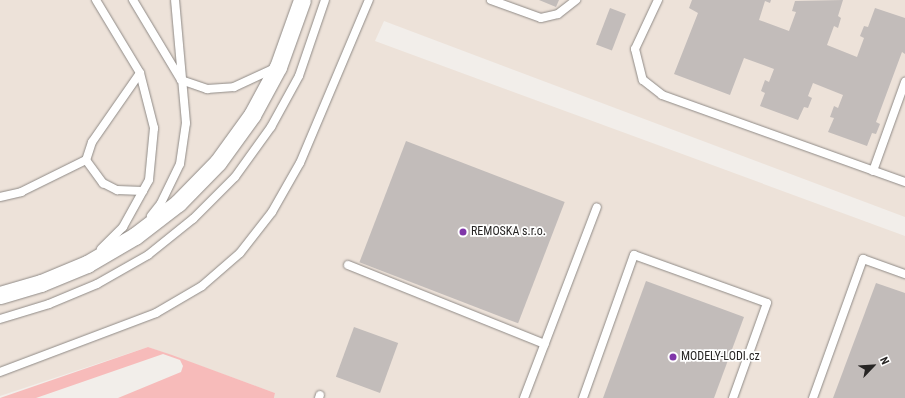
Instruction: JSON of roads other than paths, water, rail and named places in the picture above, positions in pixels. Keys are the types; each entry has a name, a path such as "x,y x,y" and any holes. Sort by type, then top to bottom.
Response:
{"street":[{"path":"0,295 41,283 87,264 135,236 178,203 218,162 252,115 278,67 302,0"}],"lane":[{"path":"87,264 123,227 149,180 154,128 140,73 96,0"},
{"path":"133,0 182,80 207,89 234,87 278,67"},
{"path":"135,236 161,203 180,164 186,123 175,0"},
{"path":"0,319 49,304 97,284 148,255 193,220 235,177 271,127 299,76 325,0"},
{"path":"0,372 156,313 202,286 240,253 272,212 300,163 369,0"},
{"path":"491,0 541,18 558,14 576,0"},
{"path":"658,0 635,48 643,80 662,95 905,182"},
{"path":"0,197 21,192 86,160 92,142 140,73"},
{"path":"873,171 905,82"},
{"path":"86,160 103,183 117,190 143,191"},
{"path":"524,398 596,207"},
{"path":"583,398 634,255 767,303 733,398"},
{"path":"813,398 863,259 905,274"},
{"path":"348,265 545,344"}],"place":[{"name":"REMOSKA s.r.o.","path":"463,232"},
{"name":"MODELY-LODI.cz","path":"673,357"}]}
